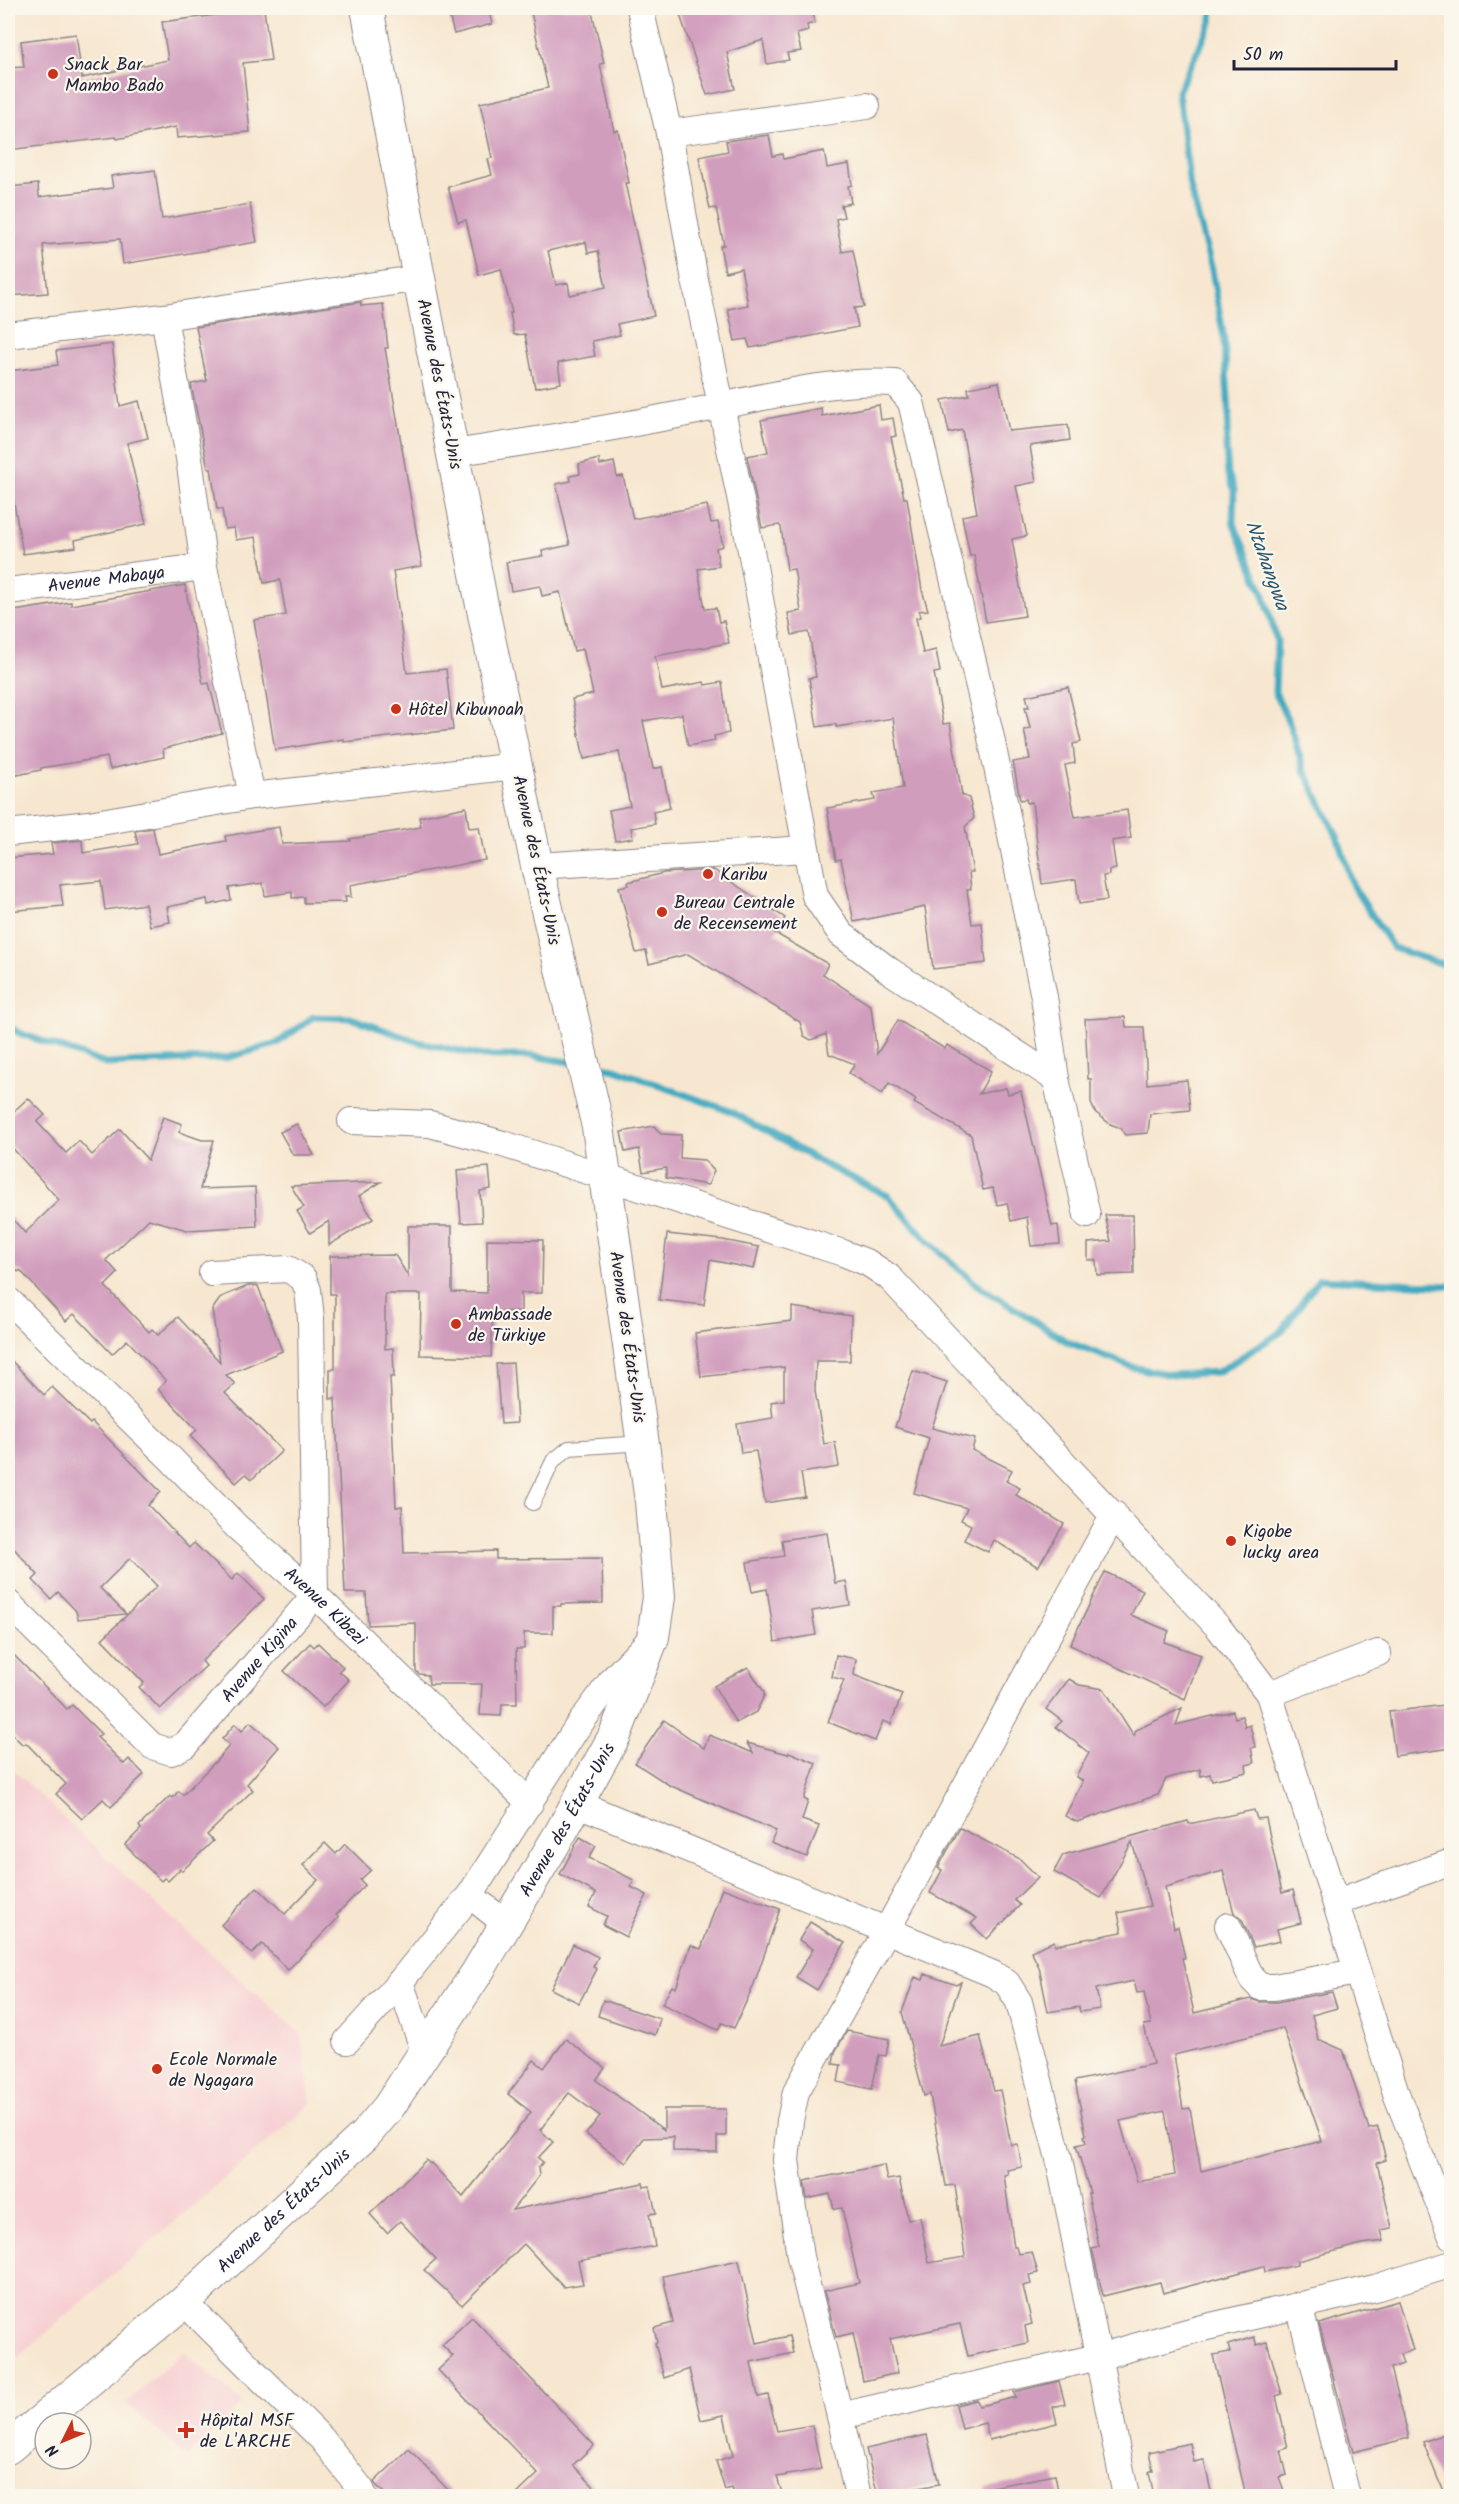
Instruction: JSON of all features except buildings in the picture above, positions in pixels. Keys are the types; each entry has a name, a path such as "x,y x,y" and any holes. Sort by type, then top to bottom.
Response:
{"street":[{"name":"Avenue des États-Unis","path":"8,2448 184,2302 365,2135 388,2108 425,2054 506,1924 615,1735 653,1637 659,1597 643,1443 598,1127 537,866 481,600 367,8"},
{"path":"640,8 669,133 694,275 750,545 815,896 841,934 890,971 1056,1079"},
{"path":"669,133 867,105"},
{"path":"8,335 165,317 420,278"},
{"path":"165,317 189,458 204,567 252,796"},
{"path":"453,453 577,435 780,393 872,382 895,383 911,402 990,733 1044,996 1056,1079 1087,1215"},
{"name":"Avenue Mabaya","path":"8,591 204,567"},
{"path":"8,833 89,824 252,796 517,766"},
{"path":"537,866 805,849"},
{"path":"351,1121 430,1124 503,1144 868,1263 889,1277 1220,1628 1269,1694 1397,2096 1452,2237"},
{"path":"213,1273 288,1269 303,1278 309,1290 315,1595"},
{"name":"Avenue Kibezi","path":"8,1300 171,1459 237,1527 315,1595 530,1803"},
{"path":"858,2496 800,2257 786,2160 796,2092 1114,1514"},
{"name":"Avenue Kigina","path":"8,1603 152,1746 171,1752 185,1745 315,1595"},
{"path":"347,2041 400,1982 470,1895 576,1729 612,1680 653,1637"},
{"path":"1269,1694 1378,1653"},
{"path":"576,1803 993,1974 1007,1983 1019,2002 1059,2159 1126,2496"},
{"path":"1336,1902 1452,1862"},
{"path":"470,1895 506,1924"},
{"path":"1228,1926 1252,1979 1260,1987 1274,1987 1357,1972"},
{"path":"400,1982 425,2054"},
{"path":"840,2416 1098,2358 1198,2329 1375,2288 1452,2264"},
{"path":"184,2302 322,2439 364,2496"},
{"path":"1299,2305 1347,2496"}],"lane":[{"path":"534,1503 553,1461 569,1448 643,1443"}],"shaded area":[{"name":"Ecole Normale de Ngagara","path":"8,1765 161,1909 301,2034 311,2104 8,2366"},
{"name":"Hôpital MSF de L'ARCHE","path":"183,2352 243,2403 187,2457 126,2403"}],"waterway":[{"name":"Ntahangwa","path":"1212,8 1211,22 1178,92 1190,187 1212,270 1224,339 1229,414 1226,446 1228,474 1234,489 1233,522 1264,595 1277,641 1275,692 1290,725 1304,770 1338,838 1353,886 1393,948 1442,964 1452,958"},
{"path":"8,1027 106,1064 226,1058 276,1044 313,1017 351,1018 418,1042 483,1056 533,1056 575,1063"},
{"path":"592,1065 615,1069 732,1112 824,1164 888,1196 928,1241 977,1285 1068,1342 1132,1367 1173,1375 1218,1372 1281,1332 1319,1279 1452,1286"}],"place":[{"name":"Snack Bar Mambo Bado","path":"53,74"},
{"name":"Hôtel Kibunoah","path":"396,709"},
{"name":"Karibu","path":"708,874"},
{"name":"Bureau Centrale de Recensement","path":"662,912"},
{"name":"Ambassade de Türkiye","path":"456,1324"},
{"name":"Kigobe lucky area","path":"1231,1541"},
{"name":"Ecole Normale de Ngagara","path":"157,2069"},
{"name":"Hôpital MSF de L'ARCHE","path":"186,2430"}]}
